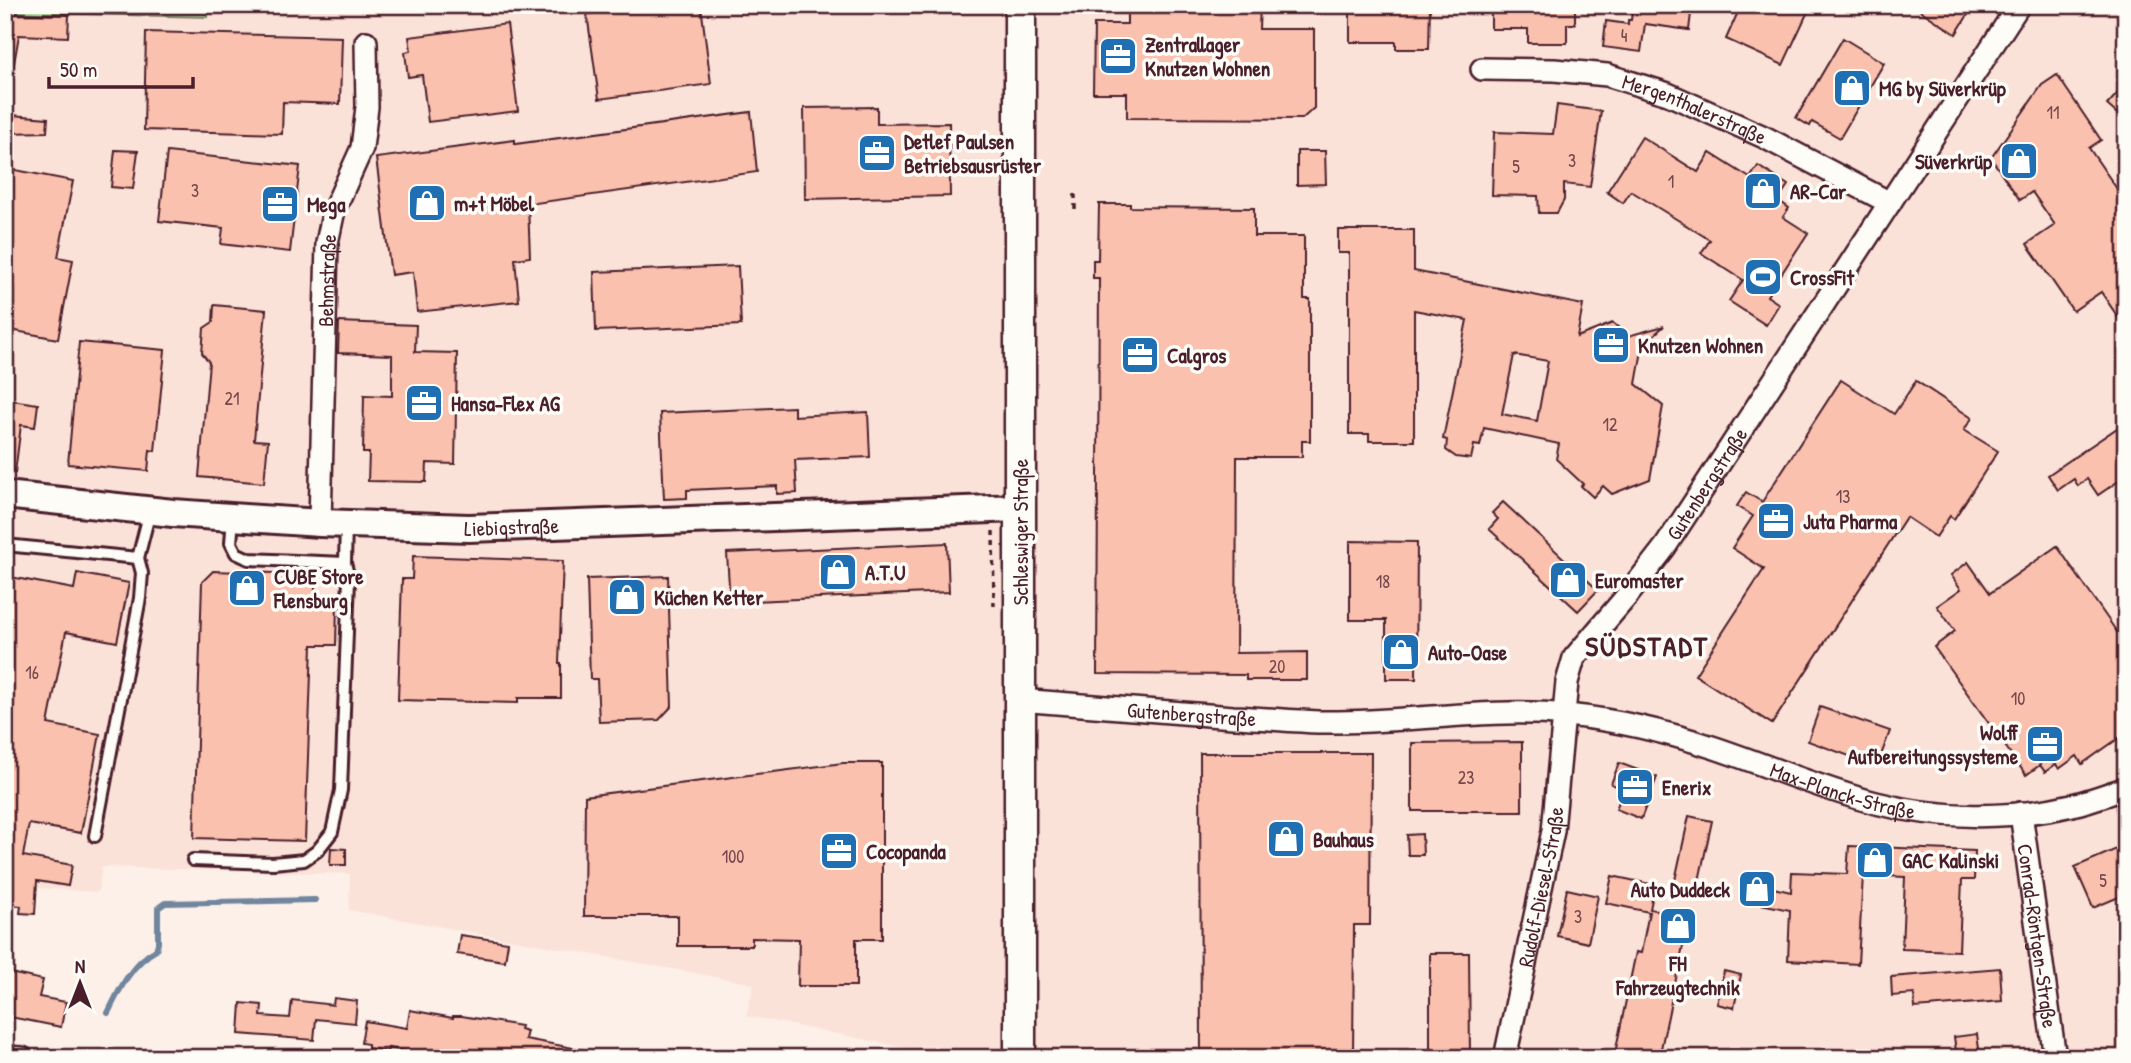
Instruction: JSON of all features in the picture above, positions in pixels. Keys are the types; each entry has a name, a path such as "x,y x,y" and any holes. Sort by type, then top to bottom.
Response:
{"main road":[{"name":"Schleswiger Straße","path":"1020,5 1020,1058"}],"street":[{"name":"Gutenbergstraße","path":"1019,700 1318,722 1390,721 1500,713 1564,715 1567,682 1574,658 1665,547 2019,5"},
{"name":"Behmstraße","path":"333,523 327,243 334,210 362,148 367,107 366,42"},
{"name":"Mergenthalerstraße","path":"1482,69 1554,70 1607,75 1668,94 1764,137 1890,203"},
{"name":"Liebigstraße","path":"5,495 233,517 469,528 1019,508"},
{"name":"Max-Planck-Straße","path":"1564,715 1607,720 1714,748 1839,793 1878,804 1923,812 1971,815 2021,813 2073,805 2126,788"},
{"name":"Rudolf-Diesel-Straße","path":"1506,1058 1553,831 1564,715"},
{"name":"Conrad-Röntgen-Straße","path":"2021,813 2055,1058"},
{"path":"5,1057 22,1058"}],"lane":[{"path":"95,836 140,598 142,573 138,558 150,511"},
{"path":"233,517 231,543 236,553 249,559 345,563"},
{"path":"193,860 273,863 304,860 317,851 332,832 341,790 349,579 333,523"},
{"path":"5,545 138,558"}],"path":[{"path":"54,5 195,7"},
{"path":"1075,192 1075,209"}],"shaded area":[{"path":"207,5 2126,5 2126,1058 957,1058 746,1016 754,984 349,910 350,874 102,867 98,892 5,886 5,12 207,17"}],"green space":[{"path":"5,5 207,5 207,17 5,12"}],"building":[{"path":"652,5 701,5 711,84 599,99 587,14"},
{"path":"1127,5 1260,5 1259,29 1314,29 1314,108 1302,119 1127,118 1127,93 1093,93 1094,24 1127,24"},
{"path":"1350,5 1430,5 1429,49 1396,49 1396,42 1350,42"},
{"path":"1491,5 1575,5 1575,24 1567,24 1567,43 1528,43 1528,29 1491,29"},
{"path":"1633,5 1692,5 1689,30 1645,24 1641,52 1603,47 1606,21 1628,24"},
{"path":"1741,5 1811,5 1783,65 1726,39"},
{"path":"1912,5 1974,5 1956,34"},
{"path":"5,13 69,15 68,37 19,35 13,69 5,69"},
{"path":"507,24 518,111 428,122 422,75 408,77 405,52 411,51 409,37"},
{"path":"146,32 342,37 340,104 283,102 282,134 144,130"},
{"path":"1843,38 1884,63 1840,138 1812,122 1810,126 1796,118"},
{"path":"2057,75 2101,140 2089,148 2126,202 2126,329 2101,292 2073,311 2027,244 2055,225 2032,192 2020,200 1991,158 2042,85"},
{"path":"2126,84 2126,122 2107,105"},
{"path":"1557,105 1601,111 1590,187 1564,184 1564,200 1557,213 1539,213 1538,196 1492,195 1494,132 1553,134"},
{"path":"877,107 877,124 949,123 950,196 805,199 804,108"},
{"path":"751,112 757,172 528,204 530,257 515,259 519,301 417,312 413,272 391,275 376,158 515,140 515,144"},
{"path":"11,115 48,118 47,132 8,133"},
{"path":"1642,137 1698,172 1710,153 1750,178 1758,166 1788,185 1778,200 1789,208 1783,217 1808,233 1767,296 1779,304 1766,325 1729,301 1743,280 1701,253 1710,240 1631,191 1623,203 1607,192"},
{"path":"115,150 138,151 133,189 111,187"},
{"path":"1297,151 1325,151 1326,184 1297,185"},
{"path":"167,152 300,166 290,252 221,244 223,228 159,221"},
{"path":"5,168 73,181 58,257 73,260 58,339 5,329"},
{"path":"1099,204 1130,204 1130,207 1254,208 1254,236 1304,236 1304,299 1310,299 1310,441 1302,441 1302,457 1237,457 1236,653 1307,652 1307,680 1246,680 1246,675 1097,674 1099,278 1093,278 1093,260 1098,260"},
{"path":"1338,230 1414,230 1414,271 1583,305 1577,337 1613,323 1628,336 1664,326 1643,345 1636,384 1663,406 1650,479 1612,494 1603,486 1593,497 1556,459 1559,444 1484,428 1480,446 1474,445 1471,459 1456,457 1446,450 1447,440 1443,439 1467,320 1414,310 1414,441 1369,441 1369,434 1349,434 1349,253 1338,253","holes":["1514,355 1548,361 1537,421 1502,414"]},
{"path":"738,266 741,325 596,331 594,272"},
{"path":"214,305 266,310 254,440 268,441 264,483 199,477 209,362 202,353 204,328 213,322"},
{"path":"339,322 416,325 415,352 457,353 455,464 427,463 426,482 368,481 369,453 363,453 364,395 392,396 392,355 338,353"},
{"path":"79,342 165,350 155,451 150,450 148,471 68,464"},
{"path":"1841,380 1894,414 1916,381 1972,418 1964,430 1998,451 1954,519 1950,516 1936,537 1906,517 1772,724 1695,675 1764,569 1732,548 1753,516 1737,506 1746,492 1762,502"},
{"path":"5,399 38,404 35,427 21,425 15,473 5,472"},
{"path":"794,407 794,416 868,412 870,457 795,460 797,493 777,494 777,486 687,490 687,498 664,499 660,413"},
{"path":"2126,422 2126,476 2098,495 2087,479 2078,486 2074,479 2058,490 2048,475"},
{"path":"1503,502 1598,590 1578,611 1489,529 1498,519 1492,513"},
{"path":"1350,541 1417,542 1416,679 1386,679 1386,620 1350,620"},
{"name":"A.T.U","path":"947,543 949,592 730,602 727,553"},
{"path":"2057,546 2126,645 2126,733 2082,764 2077,756 2059,769 2056,764 2045,772 2040,765 2026,775 1934,647 1955,631 1937,606 1961,589 1951,575 1968,562 1990,593"},
{"path":"413,556 563,561 559,663 561,698 518,698 518,703 398,700 402,579 412,579"},
{"path":"213,571 304,574 315,586 315,602 337,603 336,645 312,645 305,841 194,838 202,582"},
{"path":"77,573 129,583 117,642 66,632 48,724 100,734 81,833 29,824 23,856 72,865 68,886 37,881 35,914 20,913 21,906 9,905 12,871 5,870 5,576 74,589"},
{"path":"668,576 672,706 659,720 599,722 597,679 590,679 587,579"},
{"path":"1820,707 1890,731 1877,766 1808,741"},
{"path":"1522,742 1522,811 1412,811 1412,743"},
{"name":"Bauhaus","path":"1200,753 1371,753 1370,925 1354,925 1353,1058 1201,1058"},
{"path":"843,763 882,763 882,939 856,939 856,986 798,986 799,939 752,938 752,946 678,946 678,916 584,916 585,796"},
{"path":"1619,763 1657,777 1641,819 1616,809 1624,789 1611,784"},
{"path":"1689,816 1712,821 1697,890 1674,885"},
{"path":"1422,834 1423,855 1408,855 1407,835"},
{"path":"2126,845 2126,894 2093,908 2075,867"},
{"path":"1849,846 1975,851 1974,880 1962,880 1959,951 1902,949 1905,877 1863,875 1858,964 1788,960 1790,910 1741,900 1746,882 1791,892 1792,872 1847,874"},
{"path":"331,848 346,849 346,865 330,865"},
{"path":"1612,876 1655,885 1650,909 1689,918 1659,1058 1614,1058 1636,952 1641,953 1649,912 1606,903"},
{"path":"1567,889 1598,896 1588,943 1557,936"},
{"path":"460,935 508,942 505,961 457,954"},
{"path":"1430,953 1469,953 1470,1055 1430,1055"},
{"path":"2000,968 2002,1001 1915,1008 1914,994 1892,996 1891,977"},
{"path":"1724,971 1741,975 1734,1008 1717,1004"},
{"path":"5,972 43,980 39,997 66,1002 61,1027 5,1016"},
{"path":"334,998 357,1001 355,1023 316,1019 314,1040 239,1034 241,1003 262,1005 261,1016 290,1018 292,1000 333,1005"},
{"path":"410,1010 521,1026 520,1029 527,1031 525,1039 584,1050 583,1058 444,1058 388,1048 387,1052 368,1048 368,1044 361,1043 365,1021 407,1028"},
{"path":"1977,1034 1980,1056 1957,1058 1954,1037"}],"waterway":[{"path":"108,1013 133,969 156,950 158,908 165,903 315,900"}],"place":[{"name":"Zentrallager Knutzen Wohnen","path":"1118,56"},
{"name":"MG by Süverkrüp","path":"1852,88"},
{"name":"Detlef Paulsen Betriebsausrüster","path":"877,153"},
{"name":"Süverkrüp","path":"2019,161"},
{"name":"AR-Car","path":"1763,191"},
{"name":"m+t Möbel","path":"427,203"},
{"name":"Mega","path":"280,204"},
{"name":"CrossFit","path":"1763,277"},
{"name":"Knutzen Wohnen","path":"1611,345"},
{"name":"Calgros","path":"1140,355"},
{"name":"Hansa-Flex AG","path":"424,403"},
{"name":"Juta Pharma","path":"1776,521"},
{"name":"A.T.U","path":"838,572"},
{"name":"Euromaster","path":"1568,580"},
{"name":"CUBE Store Flensburg","path":"247,588"},
{"name":"Küchen Ketter","path":"627,597"},
{"name":"Auto-Oase","path":"1401,652"},
{"name":"Wolff Aufbereitungssysteme","path":"2045,744"},
{"name":"Enerix","path":"1635,787"},
{"name":"Bauhaus","path":"1286,839"},
{"name":"Cocopanda","path":"839,851"},
{"name":"GAC Kalinski","path":"1875,860"},
{"name":"Auto Duddeck","path":"1757,889"},
{"name":"FH Fahrzeugtechnik","path":"1678,926"}],"district":[{"name":"SÜDSTADT","path":"1647,646"}]}
